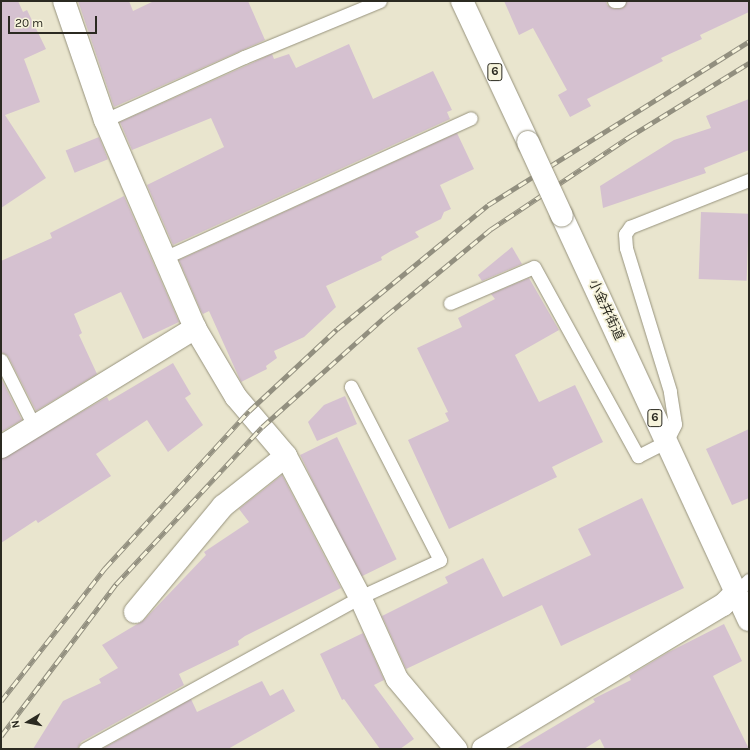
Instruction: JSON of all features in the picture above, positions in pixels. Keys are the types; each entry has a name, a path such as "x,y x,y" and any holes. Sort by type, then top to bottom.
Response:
{"street":[{"path":"64,1 105,120 195,328 236,397 286,456 360,597 398,679 456,749"},
{"name":"小金井街道","path":"462,1 666,442 743,586 749,620"},
{"path":"1,447 195,328"},
{"path":"135,612 223,506 286,456"},
{"path":"483,749 723,605 743,586"}],"lane":[{"path":"105,120 244,57 380,1"},
{"path":"614,1 619,1"},
{"path":"164,258 471,118"},
{"path":"450,303 534,267 638,456 666,442 675,424 670,391 626,248 625,234 630,227 749,180"},
{"path":"1,360 34,426"},
{"path":"84,749 360,597 440,560 351,387"}],"building":[{"path":"1,1 18,1 23,12 27,10 46,49 24,59 40,102 5,115 46,178 1,208"},
{"path":"78,1 129,1 133,11 154,1 248,1 265,40 114,107"},
{"path":"504,1 606,1 607,5 614,9 623,8 627,1 749,1 749,12 700,35 702,39 661,58 663,61 587,99 591,106 570,117 558,95 567,90 533,28 519,35"},
{"path":"349,44 373,99 433,71 452,110 447,112 450,119 173,245 147,185 224,147 211,118 132,150 120,122 272,54 274,59 289,54 296,68"},
{"path":"749,99 749,150 704,168 706,173 603,208 600,186 674,140 711,128 706,116"},
{"path":"457,133 474,169 440,185 451,209 444,212 441,219 415,232 419,237 381,257 382,260 326,286 336,307 304,337 274,351 277,358 266,366 267,369 241,382 209,311 203,314 201,311 179,260"},
{"path":"99,137 108,159 75,173 66,150"},
{"path":"124,196 179,322 143,339 121,292 74,314 82,333 79,335 97,374 36,411 8,356 1,352 1,261 52,238 50,233"},
{"path":"701,212 749,214 747,281 699,279"},
{"path":"512,247 522,264 482,281 478,275"},
{"path":"529,278 559,330 515,355 539,402 575,385 603,442 552,467 557,477 449,529 408,440 449,421 445,413 448,412 417,348 462,327 458,318 495,299 491,294"},
{"path":"173,363 191,394 185,398 203,425 168,452 147,420 96,454 111,476 38,523 36,520 1,543 1,459 107,397 109,401"},
{"path":"1,378 22,420 1,432"},
{"path":"345,396 357,424 317,441 308,422 324,405"},
{"path":"749,429 749,498 732,505 706,449"},
{"path":"337,437 397,559 360,577 300,455"},
{"path":"282,475 341,588 245,636 238,641 239,645 179,674 184,685 81,742 77,749 33,749 63,701 101,683 99,679 118,668 102,645 144,620 206,555 204,552 249,522 239,509"},
{"path":"642,498 684,588 561,646 542,605 406,669 382,616 448,583 445,577 483,558 503,597 591,555 578,529"},
{"path":"724,624 742,661 713,676 749,749 605,749 600,739 584,749 516,749 595,702 593,699 631,680 629,676 667,653"},
{"path":"363,633 384,680 374,685 414,739 400,749 380,749 344,699 342,700 320,654"},
{"path":"262,681 270,696 283,689 295,711 228,749 102,749 191,699 197,712"}],"railway":[{"path":"1,701 105,568 249,411 337,329 488,205 749,41"},
{"path":"1,736 116,584 262,427 387,315 491,229 629,137 749,63"}]}
